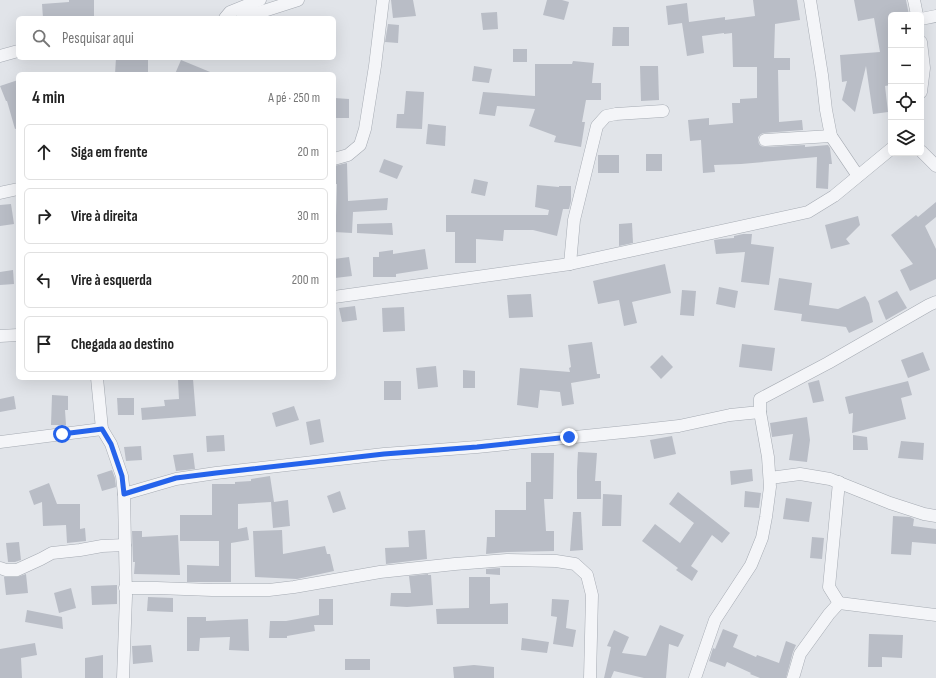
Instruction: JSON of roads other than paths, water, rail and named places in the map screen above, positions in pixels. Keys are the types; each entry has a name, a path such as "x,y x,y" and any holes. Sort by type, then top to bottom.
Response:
{"street":[{"path":"227,16 230,12 260,0"},
{"path":"248,16 298,0"},
{"path":"336,158 348,155 360,145 366,129 383,0"},
{"path":"810,0 831,136 858,176"},
{"path":"914,0 916,12"},
{"path":"924,18 936,16"},
{"path":"922,48 924,68 922,84"},
{"path":"0,56 16,52"},
{"path":"570,264 574,220 597,126 606,116 663,111"},
{"path":"765,140 831,136"},
{"path":"336,297 570,264 808,212 834,196 888,151"},
{"path":"924,154 936,166"},
{"path":"0,193 16,190"},
{"path":"695,678 715,620 751,565 762,538 770,478 760,412 760,398 828,363 936,302"},
{"path":"0,336 16,335"},
{"path":"97,380 102,429 111,444 122,476 124,494 125,588 123,678"},
{"path":"124,494 176,478 384,454 641,431 760,412"},
{"path":"0,442 102,429"},
{"path":"770,478 800,474 822,477 839,482 890,503 924,514 936,516"},
{"path":"839,482 829,588 839,603 936,614"},
{"path":"0,568 6,570 17,570 52,553 102,546 125,545"},
{"path":"125,588 269,590 380,572 454,564 514,560 556,561 575,564 587,575 592,595 590,678"},
{"path":"793,678 800,654 829,614 839,603"}]}
